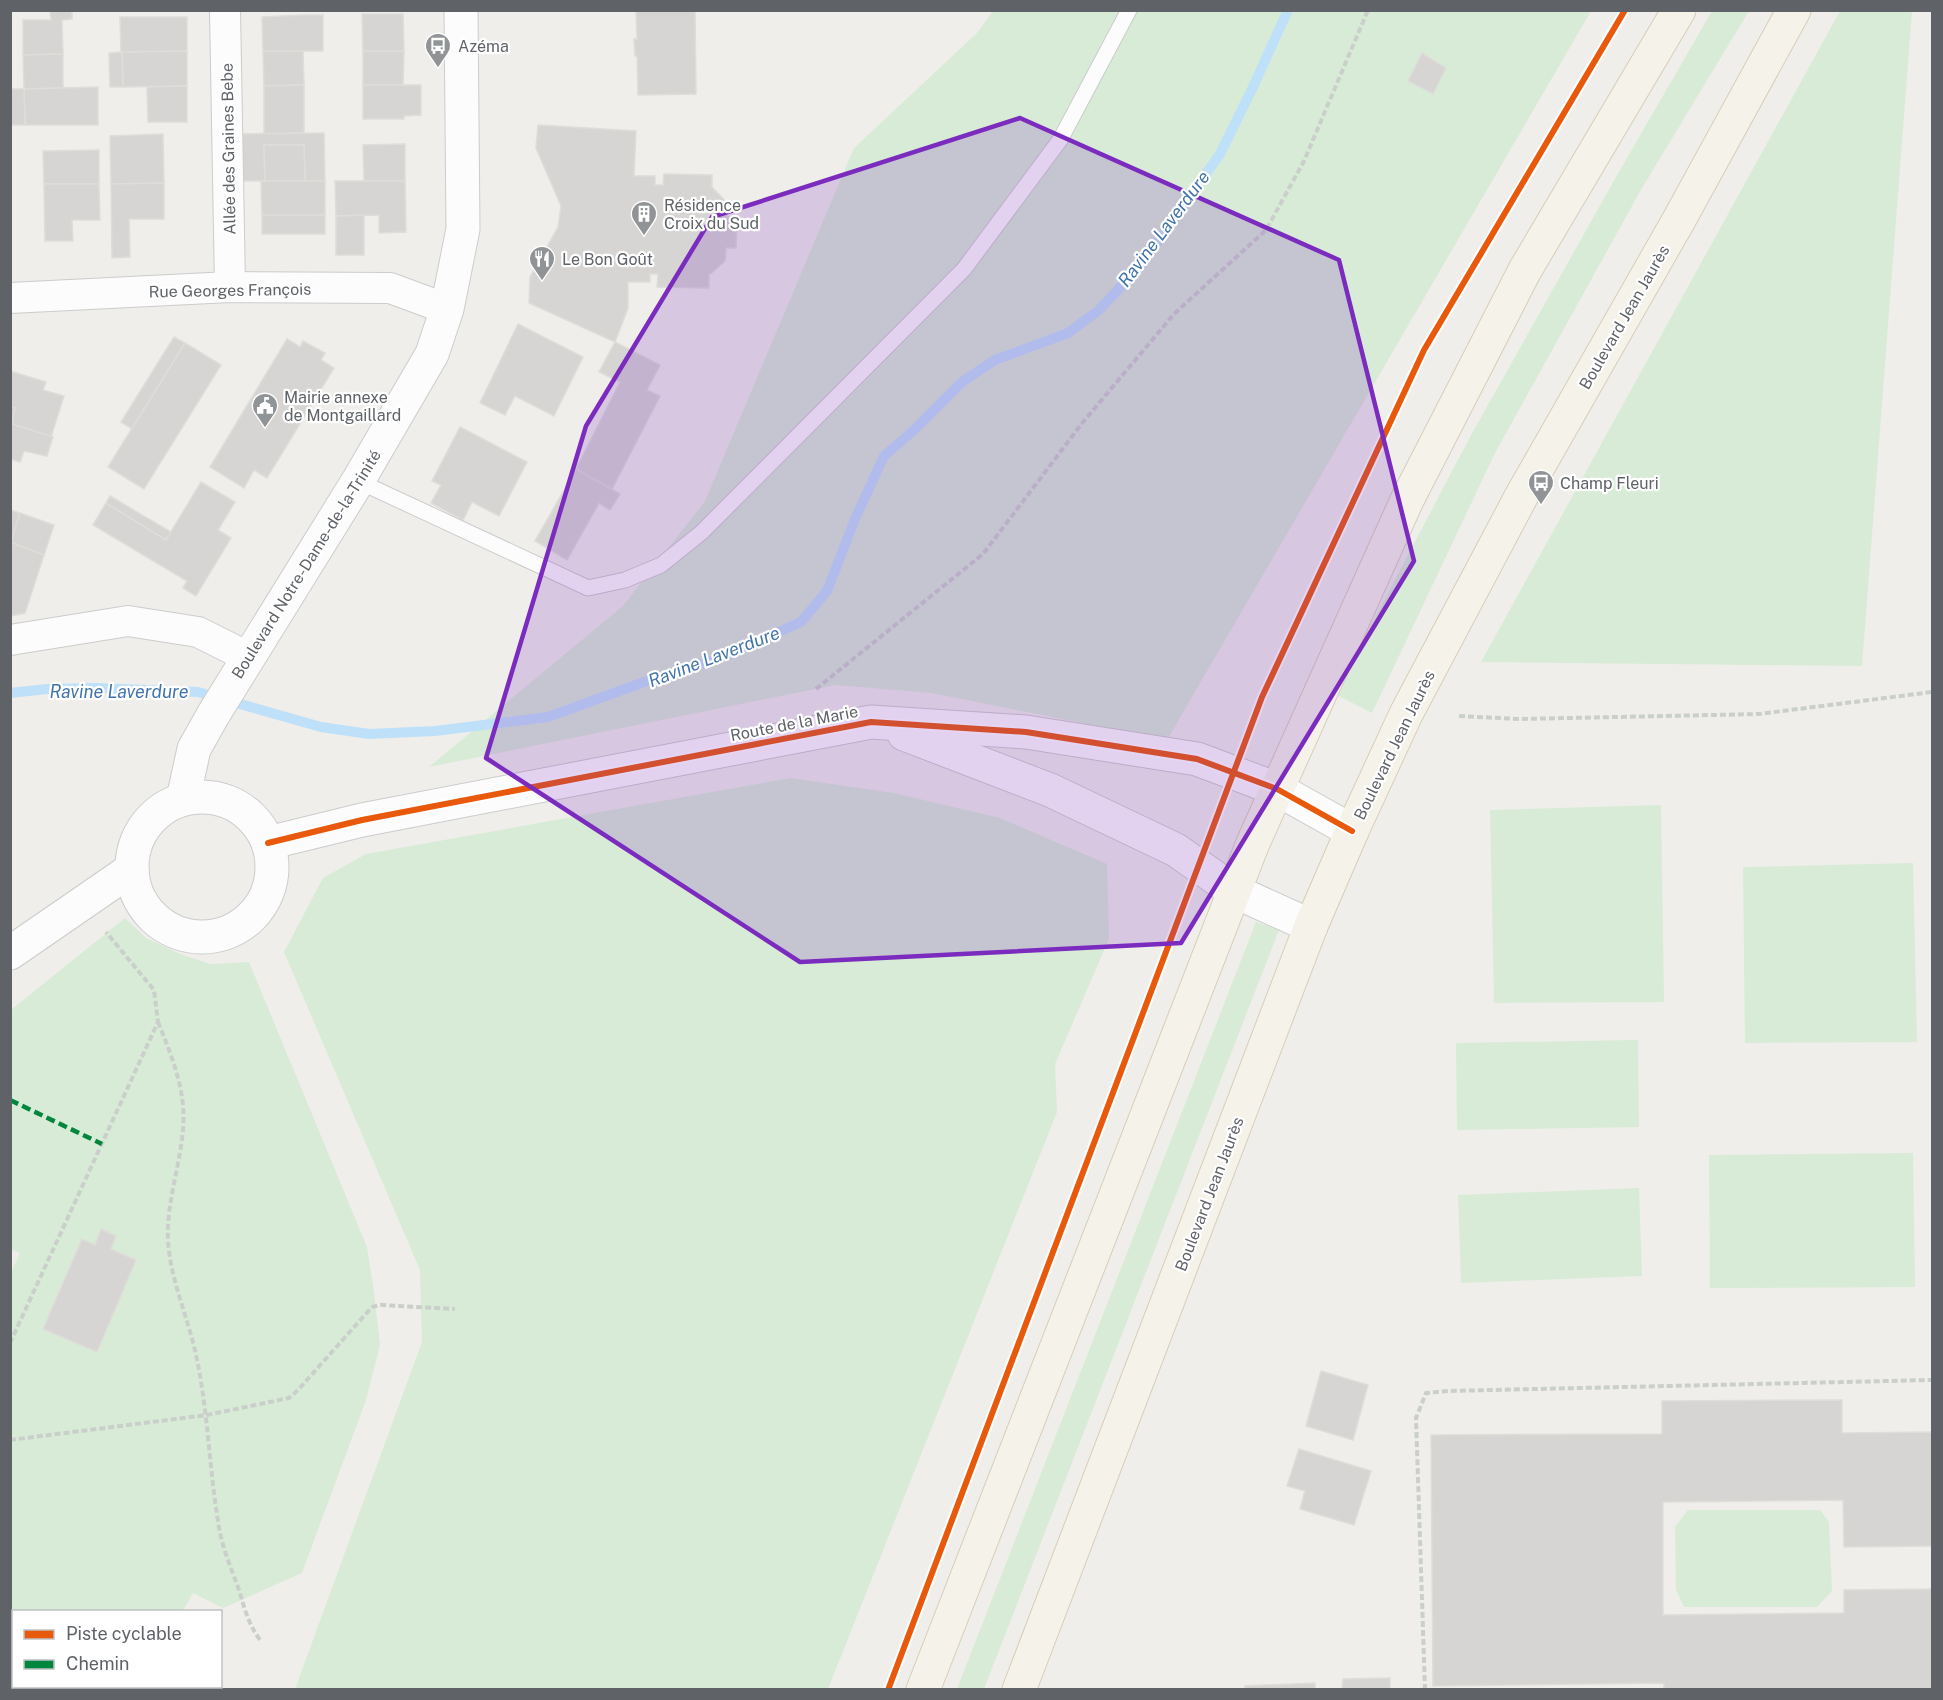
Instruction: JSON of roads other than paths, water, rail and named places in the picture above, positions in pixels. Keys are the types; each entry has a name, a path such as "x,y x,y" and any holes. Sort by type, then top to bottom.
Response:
{"main road":[{"path":"922,1689 1234,891 1277,789 1407,500 1525,270 1679,10"},
{"name":"Boulevard Jean Jaurès","path":"1019,1689 1311,926 1406,714 1522,495 1680,218 1794,10"}],"street":[{"name":"Allée des Graines Bebe","path":"225,10 230,287"},
{"name":"Boulevard Notre-Dame-de-la-Trinité","path":"183,799 194,749 213,715 358,481 432,354 447,309 463,229 461,10"},
{"name":"Rue Georges François","path":"10,298 230,287 390,288 447,309"},
{"path":"10,640 128,621 198,632 241,669"},
{"name":"Route de la Marie","path":"871,722 1050,790 1176,850 1234,891 1311,926"},
{"name":"Route de la Marie","path":"268,843 362,820 871,722 1026,732 1197,759 1277,789 1352,831"},
{"path":"204,796 224,800 234,805 258,824 268,843 272,866 269,890 257,911 239,927 220,935 199,937 179,933 160,924 146,909 136,890 132,869 135,846 146,825 162,810 183,799 204,796"},
{"path":"10,953 132,869"}],"lane":[{"path":"358,481 588,588 626,580 661,565 702,532 964,269 1060,140 1129,10"}],"waterway":[{"name":"Ravine Laverdure","path":"10,693 47,689 96,688 198,692 321,727 369,734 435,731 548,717 647,681 723,657 801,622 827,591 855,519 884,456 962,382 995,360 1068,333 1099,310 1142,264 1220,154 1288,10"}],"place":[{"name":"Azéma","path":"438,69"},
{"name":"Résidence Croix du Sud","path":"644,237"},
{"name":"Le Bon Goût","path":"542,282"},
{"name":"Mairie annexe de Montgaillard","path":"265,429"},
{"name":"Champ Fleuri","path":"1541,506"}]}
